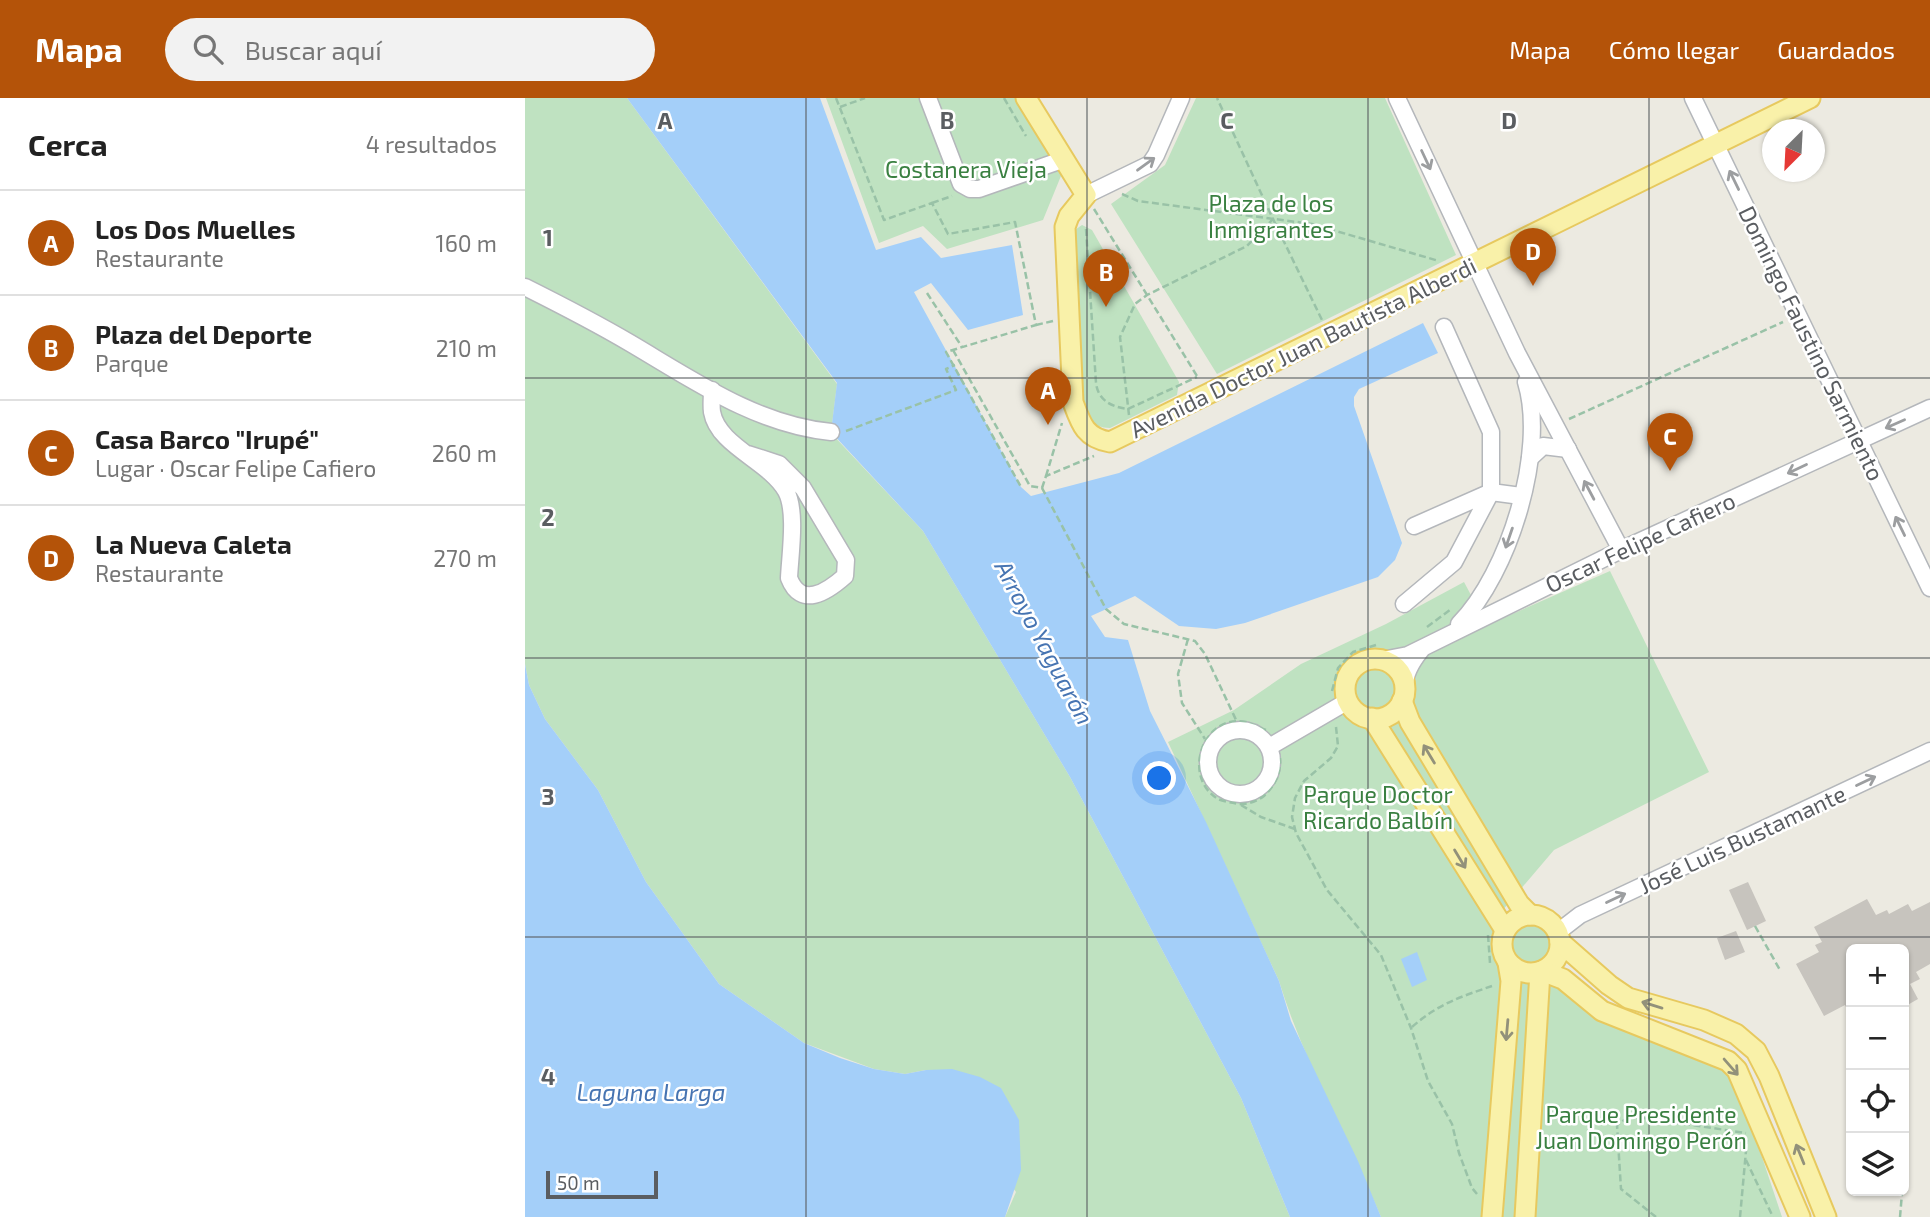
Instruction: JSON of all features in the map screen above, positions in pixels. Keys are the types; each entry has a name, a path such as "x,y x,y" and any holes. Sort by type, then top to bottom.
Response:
{"main road":[{"path":"1026,98 1062,160 1094,191 1069,216 1065,227 1073,402 1081,423 1103,441"},
{"name":"Avenida Doctor Juan Bautista Alberdi","path":"1103,441 1130,433 1810,98"},
{"path":"1404,694 1390,715 1372,718 1358,713 1348,701 1346,683 1355,667 1380,652 1400,673 1410,722 1519,904 1530,915"},
{"path":"1372,718 1497,928 1501,946 1500,966 1511,981 1492,1217"},
{"path":"1497,928 1518,917 1530,915 1546,919 1559,937 1609,985 1628,998 1704,1020 1736,1034 1756,1051 1769,1076 1826,1217"},
{"path":"1541,972 1549,968 1558,956 1559,937"},
{"path":"1500,966 1522,972 1541,972 1563,979 1602,1011 1728,1061 1737,1070 1800,1217"},
{"path":"1525,1217 1541,972"}],"street":[{"path":"928,98 961,184 970,190 979,190 1062,160"},
{"path":"1094,191 1150,164 1181,98"},
{"path":"1397,98 1468,266 1621,550"},
{"name":"Domingo Faustino Sarmiento","path":"1693,98 1930,588"},
{"path":"525,287 597,323 712,390 771,420 803,429 836,433"},
{"path":"1404,604 1454,562 1491,492 1491,432 1444,327"},
{"path":"1452,632 1481,599 1497,568 1517,515 1530,458 1533,416 1517,353"},
{"path":"712,390 712,414 720,432 748,454 769,470 786,491 792,507 789,578 793,587 802,595 821,595 845,576 846,560 803,488 779,464 748,454"},
{"name":"Oscar Felipe Cafiero","path":"1380,652 1408,655 1421,641 1452,632 1621,550 1930,408"},
{"path":"1530,458 1543,446 1568,449"},
{"path":"1414,526 1491,492 1521,496"},
{"path":"1404,694 1405,681 1421,641"},
{"path":"1274,749 1254,733 1234,731 1224,734 1217,741 1208,759 1209,769 1213,779 1229,793 1251,793 1268,779 1274,749 1348,701"},
{"name":"José Luis Bustamante","path":"1559,937 1580,915 1930,751"}],"path":[{"path":"836,98 884,220 932,203 948,234 1015,222 1035,324 946,352 1021,487"},
{"path":"840,107 865,98"},
{"path":"1004,98 1025,135"},
{"path":"1217,98 1330,335"},
{"path":"1094,191 1138,201 1312,224 1468,266"},
{"path":"1094,191 1147,295 1208,394"},
{"path":"1130,433 1120,337 1135,304 1147,295 1247,246 1273,219"},
{"path":"1086,229 1097,393 1101,399 1128,409 1197,377"},
{"path":"927,293 962,347"},
{"path":"1555,426 1799,314"},
{"path":"953,350 1030,486 1042,488"},
{"path":"836,433 956,390 947,369 955,365"},
{"path":"1066,421 1062,423 1042,488 1106,609 1124,624 1195,640 1205,654 1237,723"},
{"path":"1046,476 1097,455 1103,441"},
{"path":"1421,641 1450,610"},
{"path":"1188,639 1178,674 1182,703 1205,740"},
{"path":"1322,697 1333,690 1338,668 1353,652 1380,652"},
{"path":"1335,717 1338,746 1331,758 1304,781 1295,798 1292,817 1295,829 1327,890 1381,955 1411,1028 1428,1081 1452,1124 1472,1188 1481,1199 1482,1188"},
{"path":"1276,724 1265,731 1244,722 1224,724 1205,740 1198,761 1202,783 1218,799 1240,805 1261,817 1295,829"},
{"path":"1240,805 1259,800 1274,787 1281,768 1274,749"},
{"path":"1755,926 1780,970"},
{"path":"1497,928 1487,940 1500,966"},
{"path":"1411,1028 1430,1011 1452,1000 1502,983"},
{"path":"1656,1217 1621,1189 1618,1125 1630,1116 1748,1134"},
{"path":"1740,1217 1748,1134 1743,1121"},
{"path":"1745,1157 1773,1217"},
{"path":"1899,1217 1902,1196"}],"green space":[{"path":"525,98 627,98 837,384 831,433 923,531 1070,777 1241,1098 1290,1217 1005,1217 1016,1192 926,1070 905,1074 874,1069 804,1043 719,984 646,882 598,790 545,719 529,685 525,664"},
{"name":"Costanera Vieja","path":"826,98 1020,98 1063,171 1043,220 947,249 923,226 879,243"},
{"name":"Plaza de los Inmigrantes","path":"1196,98 1385,98 1456,255 1217,374 1111,204 1165,165"},
{"path":"1082,225 1092,230 1179,382 1177,395 1110,428 1094,423 1082,401 1072,232"},
{"name":"Parque Doctor Ricardo Balbín","path":"1610,571 1709,772 1554,850 1490,925 1507,941 1515,928 1524,923 1535,923 1544,928 1550,937 1551,946 1547,957 1534,966 1564,993 1592,1010 1717,1063 1738,1085 1782,1217 1381,1217 1301,1041 1279,981 1168,742 1234,710 1301,664 1386,624 1464,582 1487,625"}],"water":[{"name":"Arroyo Yaguarón","path":"627,98 820,98 876,250 921,237 941,258 1012,245 1023,315 968,330 931,283 914,292 1021,487 1031,496 1119,473 1423,323 1438,353 1359,389 1354,397 1354,406 1402,543 1395,560 1378,577 1245,623 1216,629 1179,626 1135,596 1091,616 1105,637 1128,640 1150,711 1206,822 1279,981 1291,1021 1358,1161 1381,1217 1290,1217 1241,1098 1070,777 923,531 831,432 837,383"},
{"name":"Laguna Larga","path":"525,664 529,685 545,719 598,790 646,882 719,984 804,1043 840,1058 874,1069 905,1074 952,1069 980,1077 1001,1088 1019,1120 1021,1170 1005,1217 525,1217"},
{"path":"1417,952 1427,980 1412,987 1401,959"}],"building":[{"path":"1748,882 1766,921 1747,930 1729,890"},
{"path":"1867,899 1876,915 1887,910 1889,914 1908,904 1912,911 1930,902 1930,964 1916,972 1920,979 1910,984 1918,999 1909,1004 1909,944 1846,944 1846,1007 1845,1005 1824,1016 1796,964 1819,952 1815,945 1822,942 1814,927"},
{"path":"1736,931 1745,952 1725,960 1717,938"}],"place":[{"name":"La Nueva Caleta","path":"1533,286"},
{"name":"Plaza del Deporte","path":"1106,307"},
{"name":"Los Dos Muelles","path":"1048,425"},
{"name":"Casa Barco \"Irupé\"","path":"1670,471"}],"park label":[{"name":"Parque Presidente Juan Domingo Perón","path":"1641,1127"}]}
